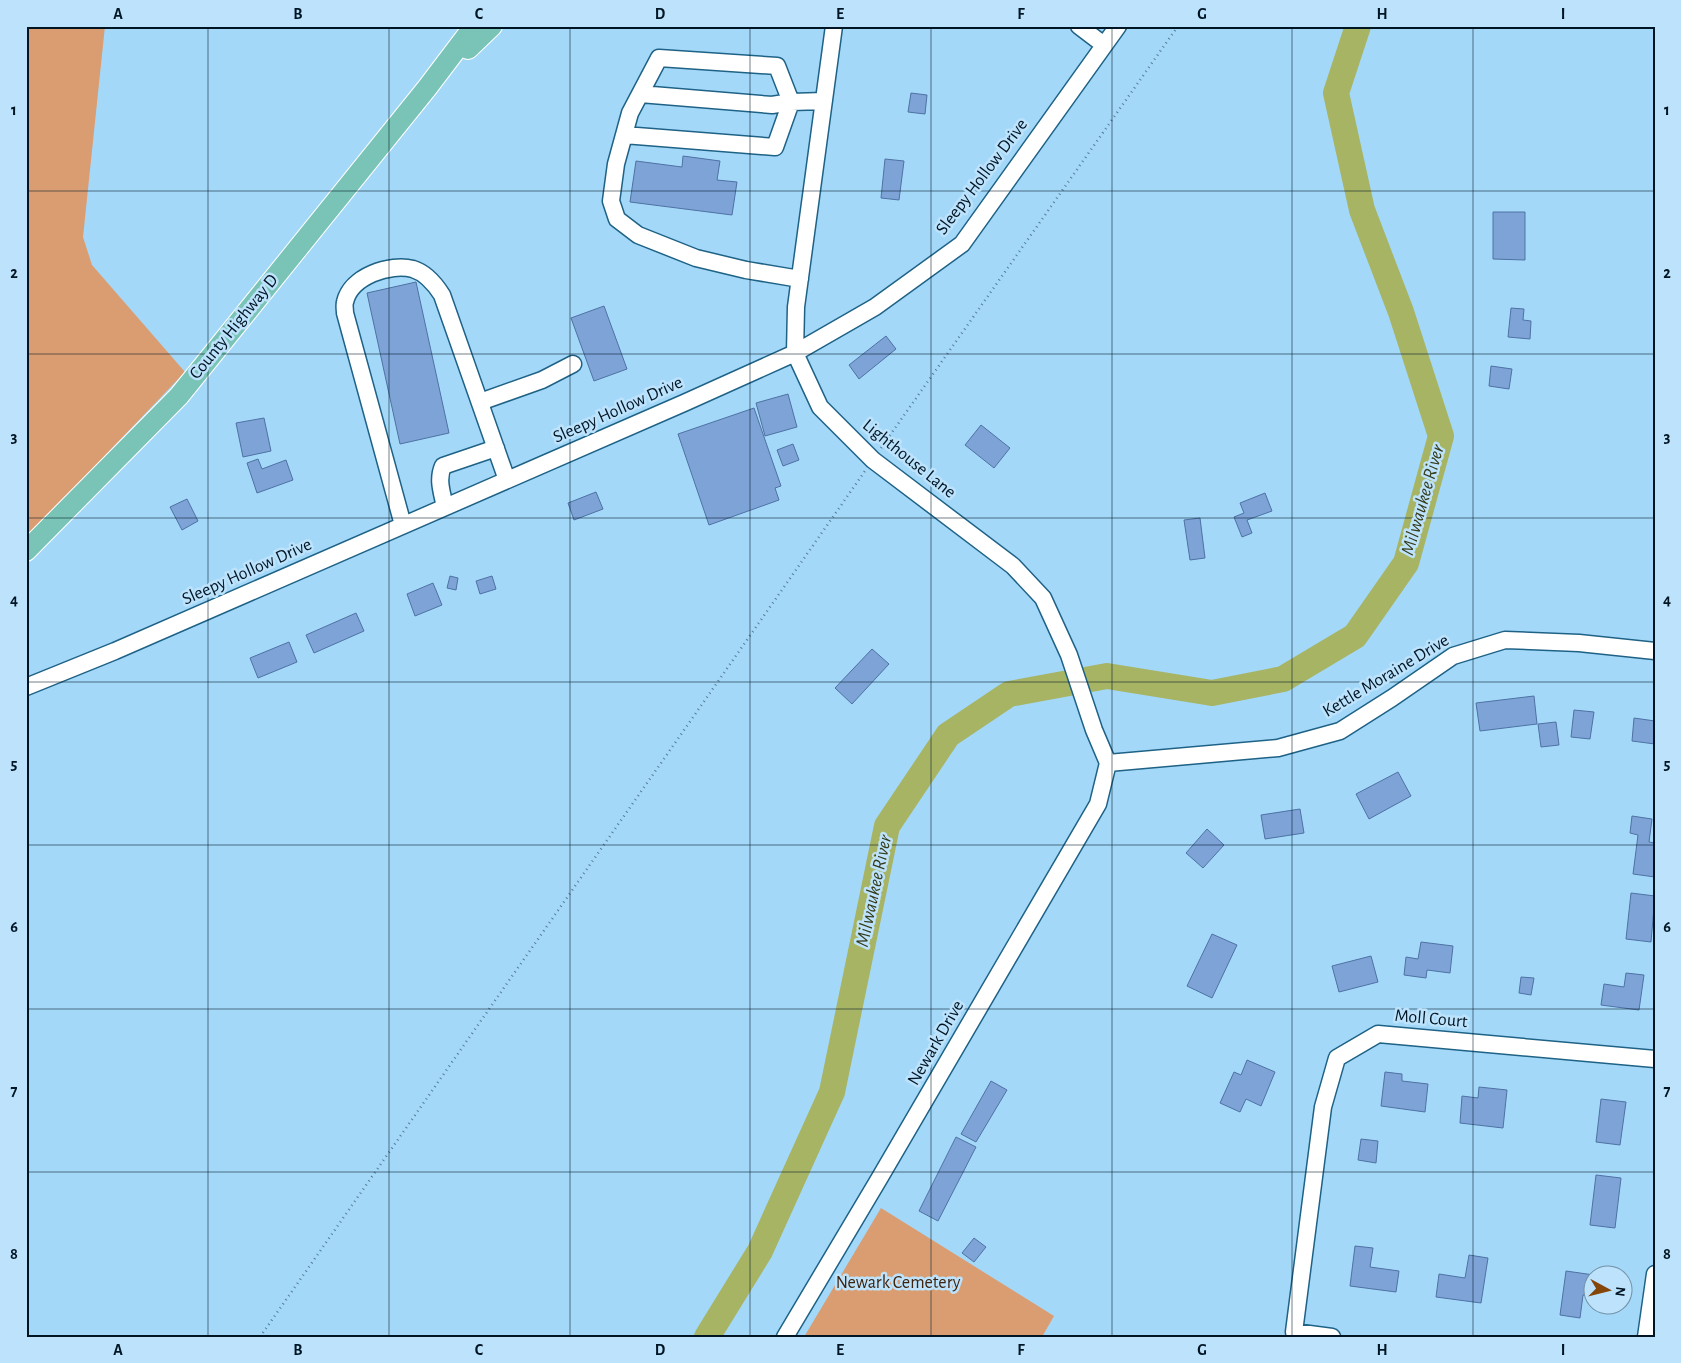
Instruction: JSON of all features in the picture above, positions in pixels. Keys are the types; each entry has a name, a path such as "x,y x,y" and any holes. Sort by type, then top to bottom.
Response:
{"main road":[{"name":"County Highway D","path":"26,551 179,396 427,88 474,26"},
{"name":"County Highway D","path":"427,88 492,26"}],"street":[{"name":"Lighthouse Lane","path":"834,26 796,307 795,353 820,407 873,460 1013,566 1043,598 1069,655 1094,730 1108,763"},
{"path":"1079,26 1104,45"},
{"name":"Sleepy Hollow Drive","path":"26,687 115,651 676,407 795,353 875,307 962,244 1118,26"},
{"path":"624,136 775,147 791,102 777,66 659,58 630,113 616,164 611,200 617,219 638,235 696,258 746,270 800,279"},
{"path":"640,94 772,105 791,102 824,101"},
{"path":"403,525 345,313 345,301 353,286 376,270 397,268 414,270 433,282 442,295 507,480"},
{"path":"480,402 542,380 573,364"},
{"path":"445,507 439,482 444,466 496,448"},
{"name":"Kettle Moraine Drive","path":"1108,763 1278,748 1340,732 1453,656 1505,640 1579,643 1655,652"},
{"name":"Newark Drive","path":"785,1337 1098,804 1108,763"},
{"name":"Moll Court","path":"1332,1337 1294,1332 1323,1108 1337,1058 1378,1034 1655,1059"},
{"path":"1646,1337 1655,1274"}],"path":[{"path":"260,1337 1178,26"}],"green space":[{"path":"26,26 105,26 83,237 92,265 185,372 26,538"},
{"name":"Newark Cemetery","path":"881,1208 1054,1316 1042,1337 804,1337"}],"building":[{"path":"911,93 927,95 925,114 908,112"},
{"path":"683,156 720,161 717,180 737,182 732,215 630,202 636,161 682,167"},
{"path":"885,159 904,161 899,200 881,198"},
{"path":"1493,212 1525,212 1525,260 1493,259"},
{"path":"416,282 449,433 400,444 367,293"},
{"path":"604,306 627,369 594,381 571,318"},
{"path":"1511,308 1524,309 1523,320 1531,321 1530,339 1508,337"},
{"path":"886,336 896,349 859,379 849,365"},
{"path":"1491,366 1512,369 1509,389 1489,386"},
{"path":"788,394 797,427 765,436 756,403"},
{"path":"754,408 781,486 775,488 779,500 709,525 678,434"},
{"path":"264,418 271,451 243,457 236,423"},
{"path":"981,425 1010,448 994,468 965,445"},
{"path":"793,444 799,460 783,466 777,450"},
{"path":"258,459 262,469 286,460 293,480 257,493 247,463"},
{"path":"596,492 603,509 574,520 568,503"},
{"path":"1265,493 1272,511 1247,520 1252,533 1242,537 1234,517 1244,513 1240,503"},
{"path":"187,499 198,521 182,530 170,507"},
{"path":"1200,518 1205,558 1190,560 1184,520"},
{"path":"450,576 458,578 456,590 447,588"},
{"path":"492,576 496,589 480,594 476,581"},
{"path":"433,583 442,605 415,616 407,594"},
{"path":"356,613 364,631 314,653 306,635"},
{"path":"289,642 297,662 258,678 250,658"},
{"path":"872,649 889,664 852,704 835,688"},
{"path":"1534,696 1537,724 1480,731 1476,703"},
{"path":"1574,710 1594,712 1590,739 1571,737"},
{"path":"1634,718 1655,721 1655,744 1632,741"},
{"path":"1556,722 1559,745 1541,747 1538,724"},
{"path":"1398,772 1411,796 1369,819 1356,794"},
{"path":"1300,809 1304,833 1265,839 1261,815"},
{"path":"1632,816 1652,819 1649,842 1655,843 1655,877 1633,874 1638,835 1630,833"},
{"path":"1207,829 1224,845 1203,868 1186,853"},
{"path":"1631,893 1655,896 1651,942 1626,939"},
{"path":"1212,934 1237,945 1212,998 1187,986"},
{"path":"1421,942 1453,946 1450,973 1427,970 1426,978 1404,975 1406,957 1418,959"},
{"path":"1371,956 1378,982 1339,992 1332,966"},
{"path":"1626,973 1644,975 1639,1010 1601,1005 1604,984 1624,987"},
{"path":"1521,977 1534,978 1531,995 1519,993"},
{"path":"1247,1060 1275,1072 1261,1106 1246,1099 1240,1112 1220,1103 1234,1072 1241,1075"},
{"path":"1385,1072 1402,1074 1402,1081 1428,1084 1425,1112 1381,1106"},
{"path":"991,1081 1007,1090 976,1142 961,1134"},
{"path":"1479,1087 1507,1090 1503,1128 1460,1123 1462,1096 1478,1098"},
{"path":"1601,1099 1626,1102 1620,1145 1596,1142"},
{"path":"956,1137 976,1147 938,1221 919,1211"},
{"path":"1361,1139 1378,1141 1376,1163 1358,1160"},
{"path":"1596,1175 1621,1178 1615,1228 1590,1225"},
{"path":"974,1238 986,1247 974,1262 962,1253"},
{"path":"1355,1246 1373,1248 1370,1267 1399,1271 1396,1292 1350,1286"},
{"path":"1469,1255 1488,1258 1481,1303 1436,1297 1439,1274 1465,1278"},
{"path":"1566,1271 1584,1274 1584,1295 1580,1318 1560,1315"}],"waterway":[{"name":"Milwaukee River","path":"707,1337 760,1251 832,1092 887,826 948,735 1009,694 1107,676 1212,693 1283,679 1355,636 1406,563 1441,436 1401,312 1362,210 1336,93 1358,26"}]}
